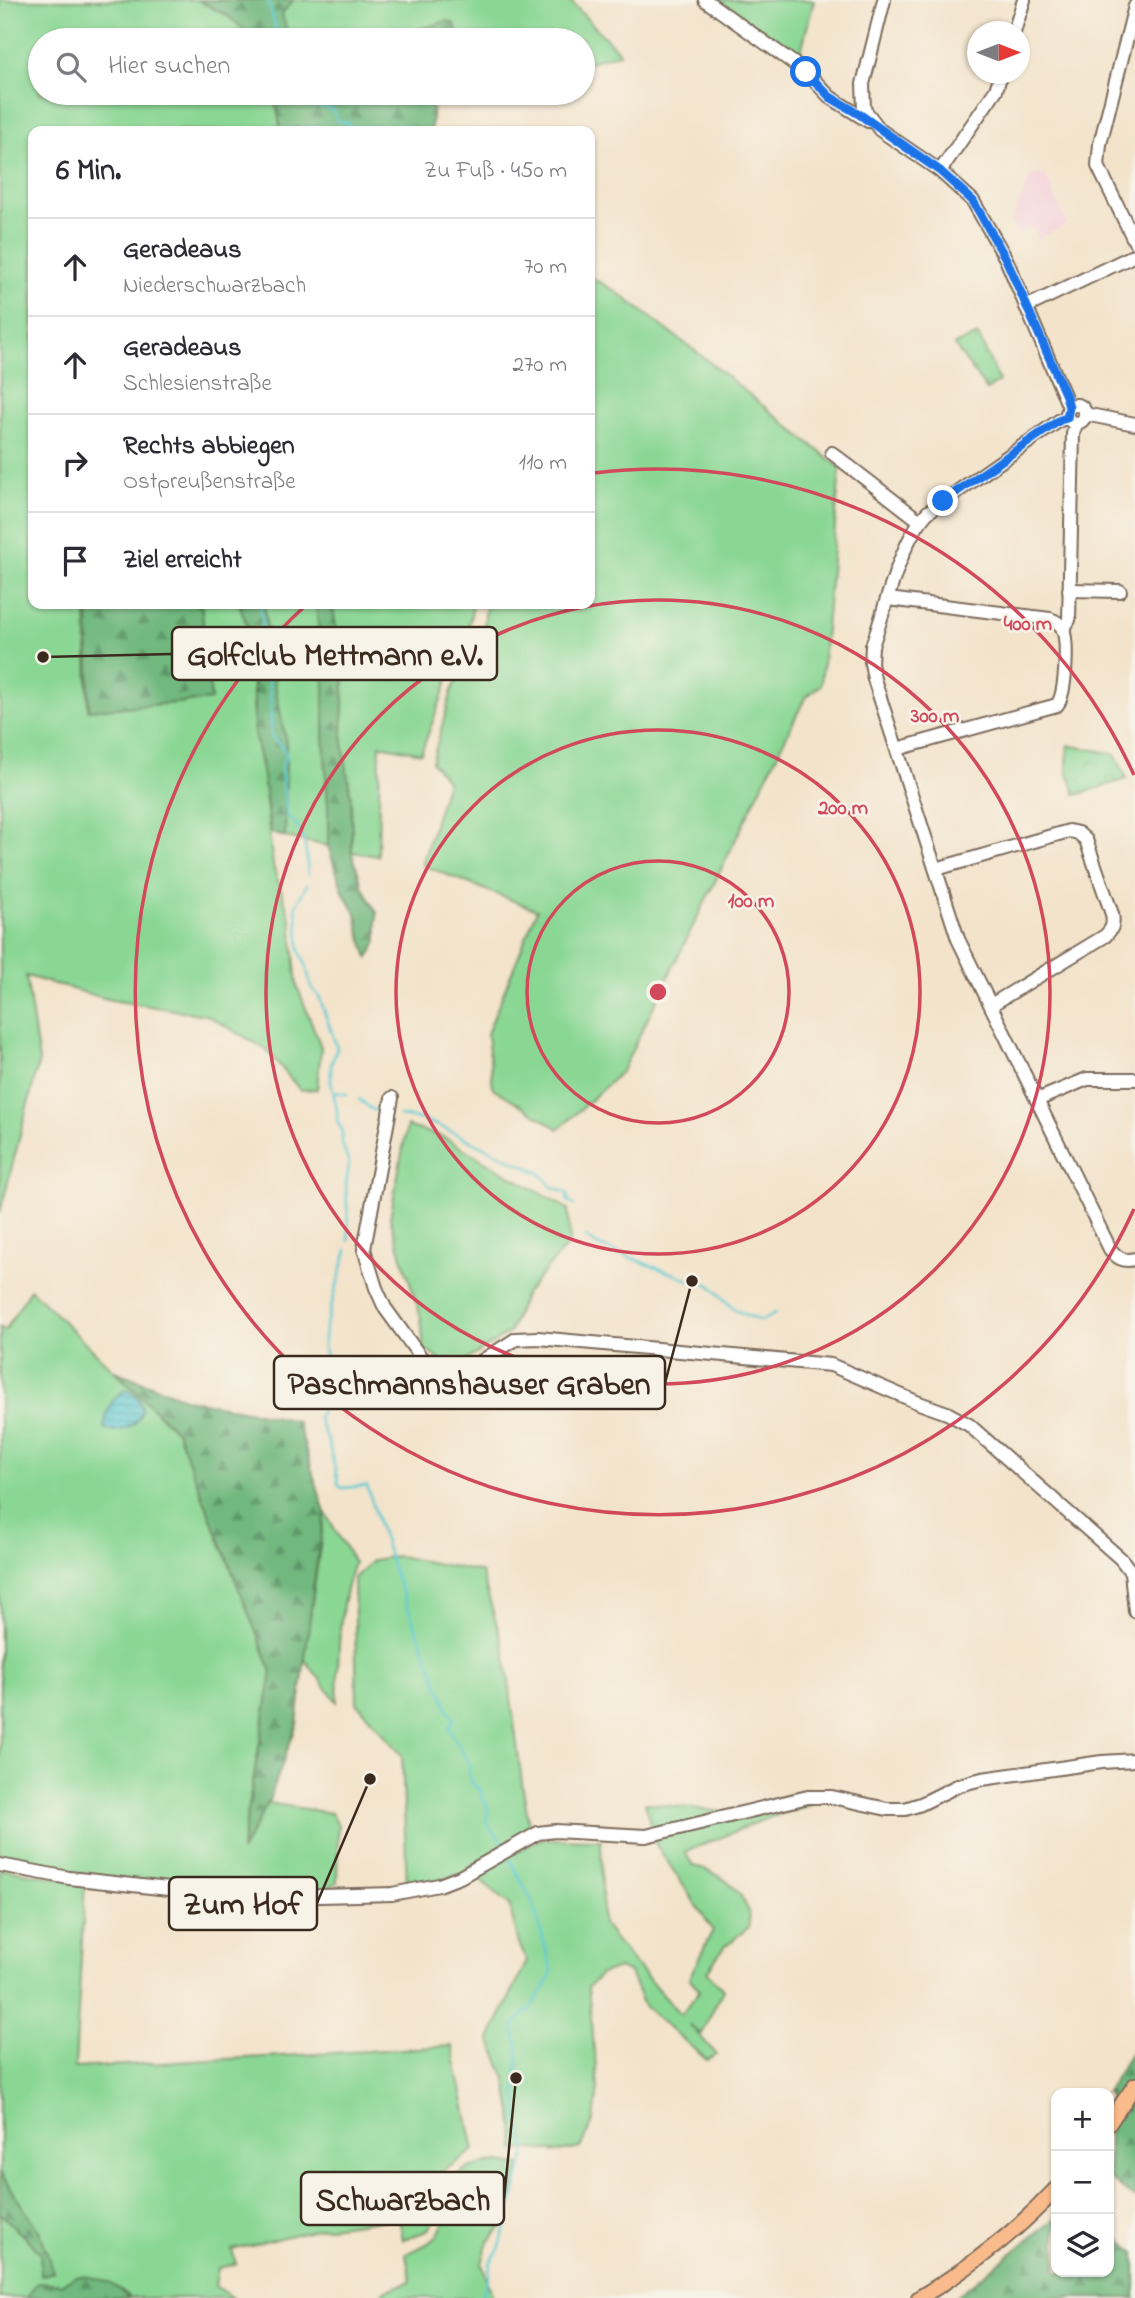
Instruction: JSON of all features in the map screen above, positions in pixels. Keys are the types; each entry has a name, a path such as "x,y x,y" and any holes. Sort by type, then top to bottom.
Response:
{"main road":[{"path":"1114,2116 1135,2084"},
{"path":"919,2298 1005,2236 1051,2194"}],"street":[{"path":"705,0 806,72 830,97 940,171 973,201 1006,259 1074,416 1069,620 1063,631"},
{"path":"880,130 864,109 863,84 884,0"},
{"path":"1017,21 1024,0"},
{"path":"1135,6 1100,144 1098,166 1135,242"},
{"path":"940,171 998,84"},
{"path":"1027,307 1135,255"},
{"path":"1135,424 1074,416 1060,420 928,512 907,541 872,646 874,680 958,939 1110,1249 1117,1258 1128,1261 1135,1259"},
{"path":"832,453 920,520"},
{"path":"1069,590 1120,591"},
{"path":"888,599 1050,619 1059,623 1063,631 1063,695 1058,705 897,748"},
{"path":"936,870 1069,831 1078,833 1086,840 1112,914 1114,923 1111,930 991,1005"},
{"path":"1037,1100 1087,1079 1135,1079"},
{"path":"393,1098 364,1249 385,1308 422,1359 448,1368 471,1367 516,1339 538,1338 831,1365 970,1425 1121,1559 1130,1572 1135,1611"},
{"path":"0,1865 69,1878 250,1898 392,1894 439,1885 460,1877 538,1833 555,1831 646,1836 808,1797 832,1797 887,1809 905,1809 959,1785 982,1779 1135,1760"}],"shaded area":[{"path":"1031,175 1045,175 1067,224 1038,239 1032,228 1017,234 1011,222"}],"green space":[{"path":"0,0 198,0 228,16 242,28 28,28 28,105 276,105 280,126 28,126 28,609 86,609 88,710 211,700 202,609 241,609 251,636 254,733 263,776 273,866 291,920 297,986 321,1047 317,1089 300,1090 266,1049 206,1015 111,1000 26,976 39,1061 0,1213"},
{"path":"198,0 293,0 282,14 286,28 242,28 228,16"},
{"path":"293,0 562,0 571,2 620,53 595,60 595,28 453,28 448,21 424,28 286,28 281,14"},
{"path":"713,0 814,0 799,59 723,5"},
{"path":"448,21 455,24 456,28 424,28"},
{"path":"276,105 433,105 431,126 280,126"},
{"path":"595,280 614,290 703,357 840,468 821,685 805,698 622,1071 559,1129 493,1088 487,1034 537,910 422,865 447,781 432,762 452,690 484,628 486,609 595,609"},
{"path":"978,335 999,381 987,390 954,345"},
{"path":"88,609 202,609 211,700 89,710"},
{"path":"241,609 265,609 270,658 286,743 285,837 271,833 254,731 251,636"},
{"path":"265,609 316,609 324,684 328,846 285,837 286,743 270,658"},
{"path":"316,609 333,609 344,672 342,736 351,798 352,852 362,886 377,913 377,942 368,958 356,913 344,894 328,846 324,684"},
{"path":"333,609 472,609 421,753 380,745 378,856 352,852 351,798 342,736 344,672"},
{"path":"1068,745 1115,754 1127,779 1076,795 1067,770"},
{"path":"407,1126 443,1137 568,1209 570,1242 525,1294 509,1333 465,1361 441,1361 424,1349 421,1318 390,1218"},
{"path":"30,1289 177,1432 272,1672 241,1849 268,1803 331,1813 338,1825 337,1882 323,1892 249,1895 70,1875 0,1860 0,1327 5,1331"},
{"path":"115,1371 187,1399 297,1421 325,1513 297,1724 268,1803 241,1852 272,1672 177,1432"},
{"path":"325,1512 354,1563 344,1597 337,1702 304,1658"},
{"path":"398,1556 481,1572 505,1652 530,1830 460,1874 431,1883 407,1885 402,1755 357,1703 354,1578 373,1560"},
{"path":"809,1789 810,1805 765,1819 685,1852 693,1866 710,1871 733,1887 748,1910 749,1927 724,1947 707,1972 723,1990 701,2034 689,2024 717,2055 707,2060 644,2006 630,1973 619,1968 601,1974 588,1987 598,2088 594,2120 581,2148 559,2152 515,2150 506,2079 490,2039 527,1961 519,1944 509,1904 484,1883 478,1874 540,1839 601,1840 603,1924 681,2015 700,1990 689,1978 713,1930 655,1843 645,1803 726,1812"},
{"path":"0,1868 85,1883 75,2068 452,2046 474,2150 436,2176 438,2215 427,2231 403,2240 399,2218 320,2228 232,2250 236,2264 218,2268 215,2286 232,2298 130,2298 121,2290 77,2276 60,2284 38,2282 26,2298 0,2298 0,2213 40,2252 53,2272 20,2203 0,2173"},
{"path":"1135,2047 1135,2199 1114,2182 1114,2088 1108,2088"},
{"path":"501,2162 520,2165 503,2225 487,2244 482,2264 493,2298 384,2298 383,2292 411,2281 406,2254 429,2243 437,2235 444,2220 451,2185 456,2178 469,2168"},
{"path":"0,2173 41,2234 53,2272 41,2276 40,2252 0,2213"},
{"path":"1051,2222 1051,2277 1114,2277 1114,2233 1135,2253 1135,2298 954,2298"},
{"path":"77,2276 105,2281 130,2298 26,2298 38,2282 60,2284"}],"water":[{"path":"128,1390 137,1397 141,1405 137,1420 122,1430 104,1428 108,1410 114,1400"}],"waterway":[{"path":"268,0 276,28"},
{"path":"311,105 333,110 337,120 349,126"},
{"path":"262,609 271,703 271,736 284,749 286,755 281,770 287,816 302,835 308,875"},
{"path":"307,884 296,906 300,952 311,987 319,996 337,1048 331,1065 331,1081 337,1121 342,1130 342,1144 349,1164 346,1185 349,1241"},
{"path":"333,1092 347,1094"},
{"path":"359,1099 371,1109 380,1112"},
{"path":"399,1116 420,1119 439,1126 540,1173 552,1187 567,1193 568,1201 574,1205"},
{"path":"586,1237 597,1245 692,1281 709,1284 735,1310 761,1321 775,1313"},
{"path":"347,1250 325,1328 323,1348 335,1381 318,1417 329,1445 339,1486 367,1486 394,1572 454,1719 449,1728 470,1766 468,1773 472,1783 481,1791 487,1809 487,1824 501,1842"},
{"path":"481,2298 489,2276 490,2263 499,2249 507,2223 527,2147 519,2124 516,2078 519,2052 513,2026 530,2009 552,1971 533,1903 509,1858"}],"place":[{"name":"Golfclub Mettmann e.V.","path":"43,657"},
{"name":"Paschmannshauser Graben","path":"692,1281"},
{"name":"Zum Hof","path":"370,1779"},
{"name":"Schwarzbach","path":"516,2078"}],"route":[{"path":"806,72 830,97 940,171 973,201 1006,259 1066,396 1069,407 1067,418 1012,452 943,501"}]}
